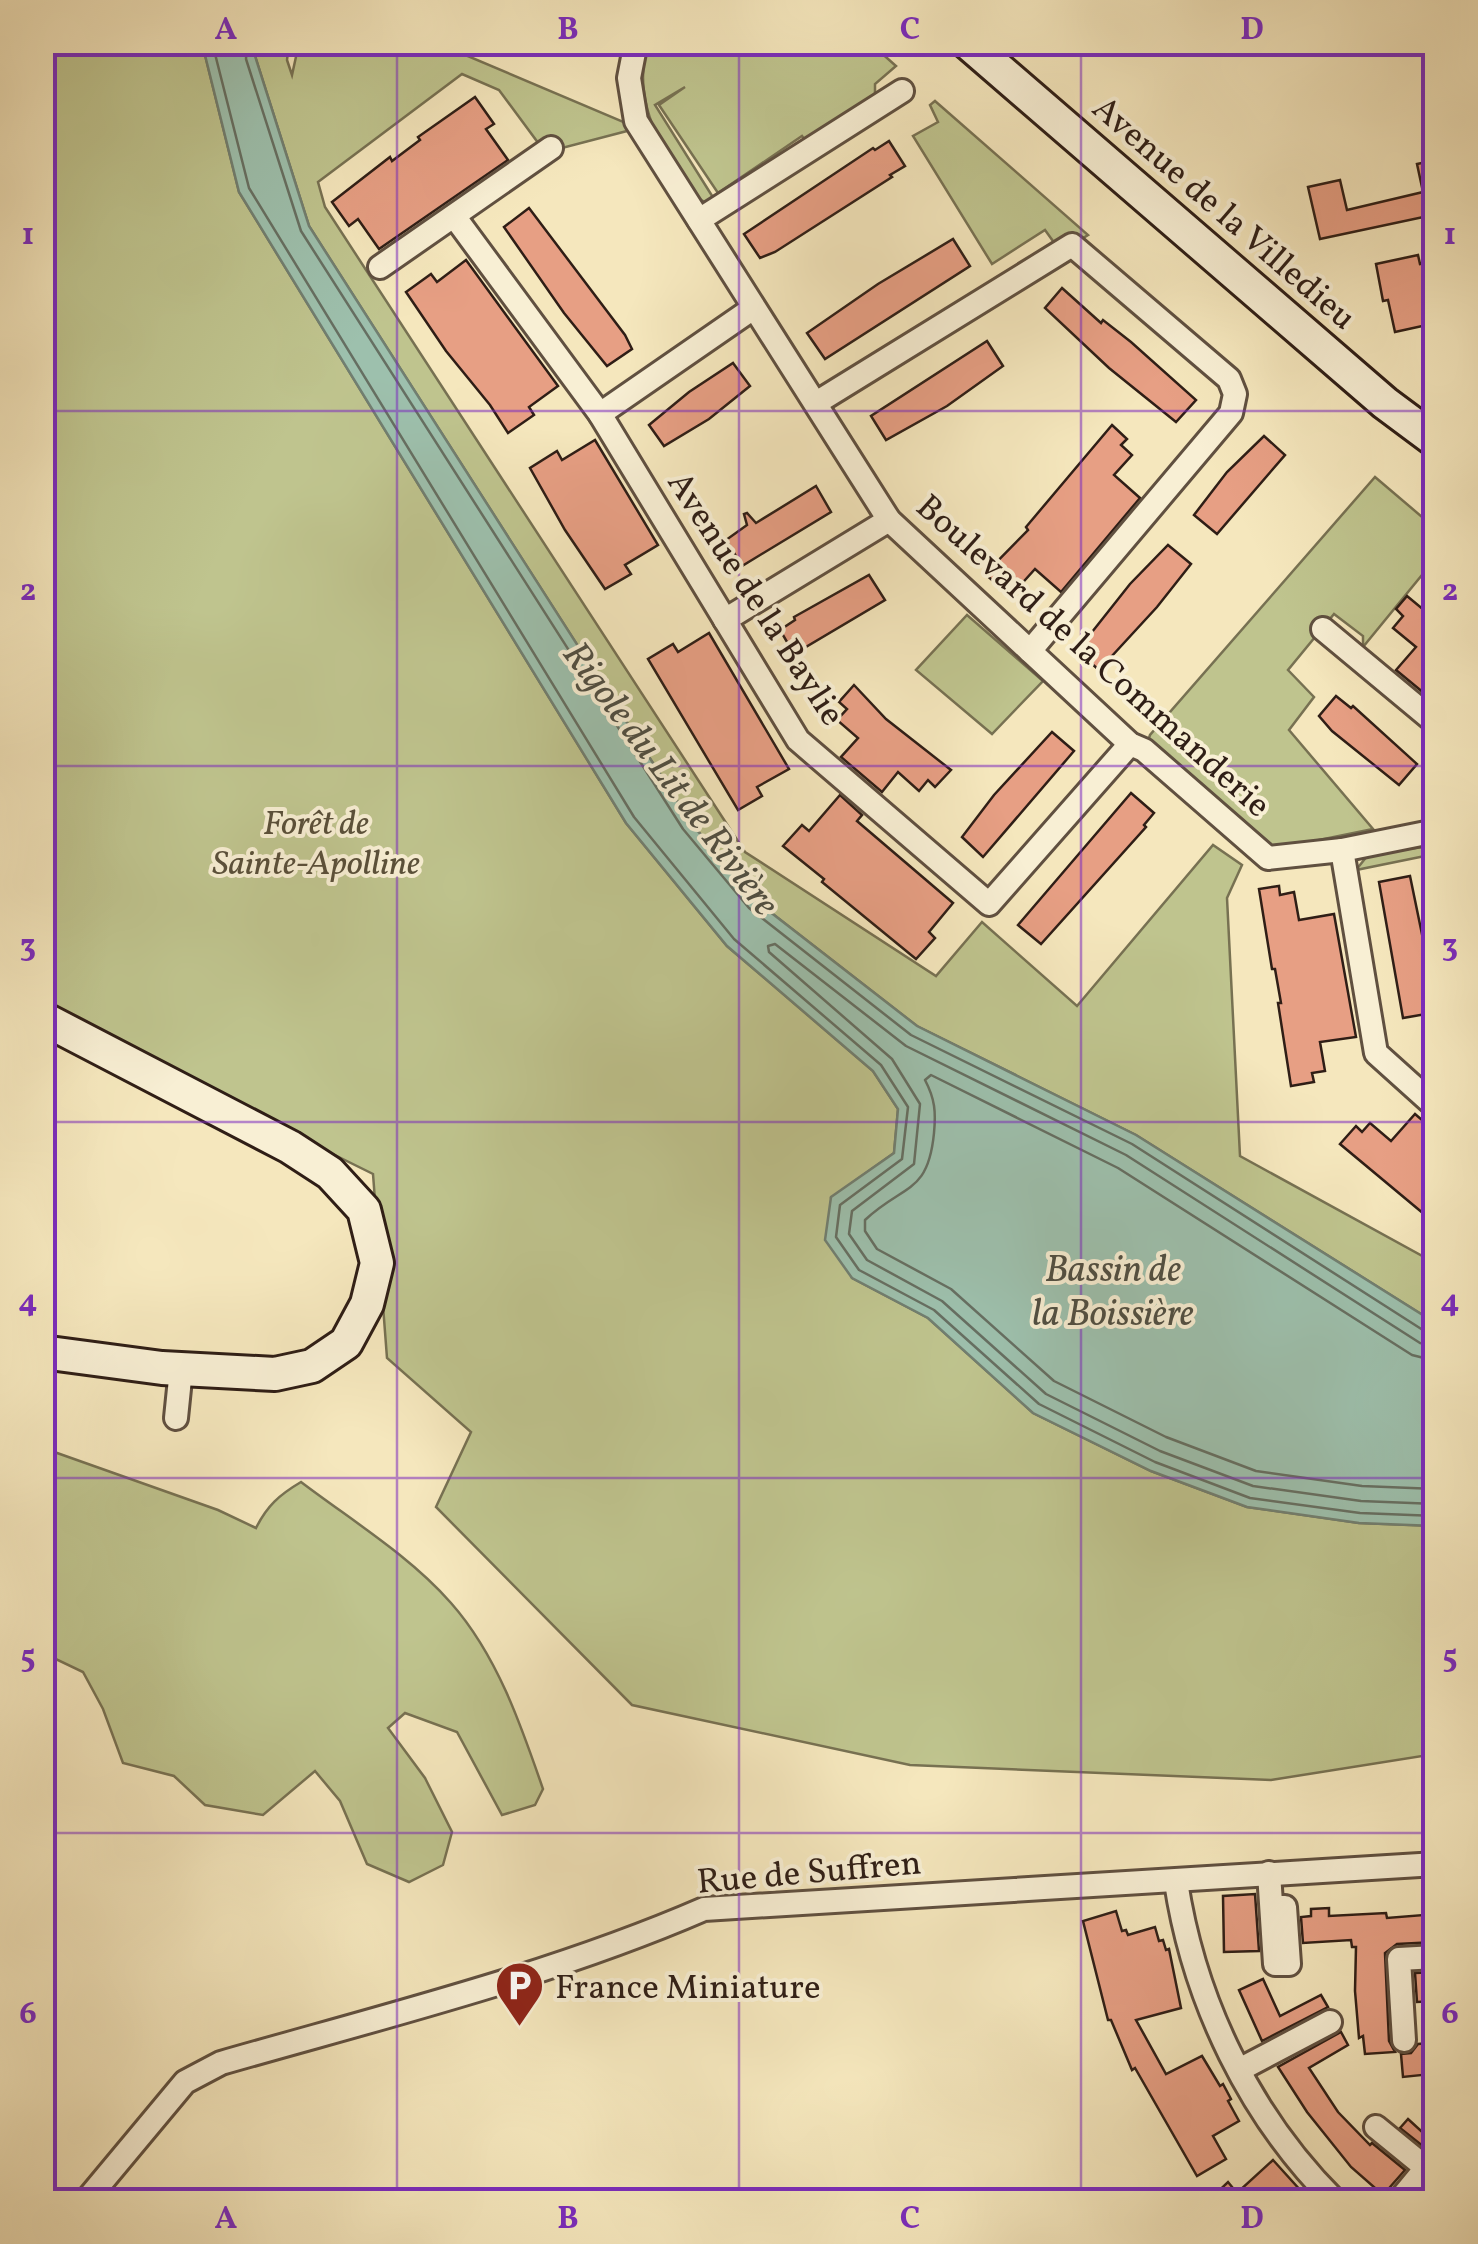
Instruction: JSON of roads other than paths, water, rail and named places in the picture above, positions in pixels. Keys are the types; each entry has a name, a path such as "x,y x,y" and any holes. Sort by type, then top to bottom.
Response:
{"main road":[{"name":"Avenue de la Villedieu","path":"967,42 1384,403 1436,441"},
{"name":"Avenue de la Villedieu","path":"1384,403 1436,458"},
{"path":"42,1018 290,1147 330,1173 364,1210 376,1263 367,1304 346,1343 312,1366 276,1374 180,1369 42,1352"}],"street":[{"name":"Boulevard de la Commanderie","path":"636,42 629,78 636,121 889,520 1130,744 1144,750 1268,858 1342,850 1436,831"},
{"path":"698,220 902,92"},
{"path":"380,267 551,148"},
{"name":"Avenue de la Baylie","path":"454,216 600,414 798,740 989,904 1130,744"},
{"path":"816,403 1072,245 1229,379 1236,394 1230,413 1030,651"},
{"path":"600,414 752,309"},
{"path":"725,620 889,520"},
{"path":"1323,628 1436,724"},
{"path":"1342,850 1376,1053 1436,1107"},
{"path":"176,1418 180,1369"},
{"name":"Rue de Suffren","path":"87,2199 185,2082 220,2063 513,1978 634,1939 704,1909 1436,1864"},
{"path":"1270,1874 1272,1907"},
{"path":"1176,1882 1212,2017 1239,2070 1299,2165 1336,2202"},
{"path":"1404,2040 1389,1960 1436,1957"},
{"path":"1239,2070 1330,2022"},
{"path":"1376,2126 1431,2172 1398,2202"}],"water":[{"name":"Bassin de la Boissière","path":"202,43 258,43 255,56 309,226 692,824 756,901 917,1026 1136,1135 1429,1319 1436,1332 1435,1526 1359,1523 1247,1507 1151,1471 1033,1413 928,1318 852,1278 825,1240 831,1197 894,1153 898,1109 873,1071 727,946 626,823 239,192"}],"place":[{"name":"France Miniature","path":"520,2028"}],"water label":[{"name":"Rigole du Lit de Rivière","path":"672,778"}],"park label":[{"name":"Forêt de Sainte-Apolline","path":"316,842"}]}
